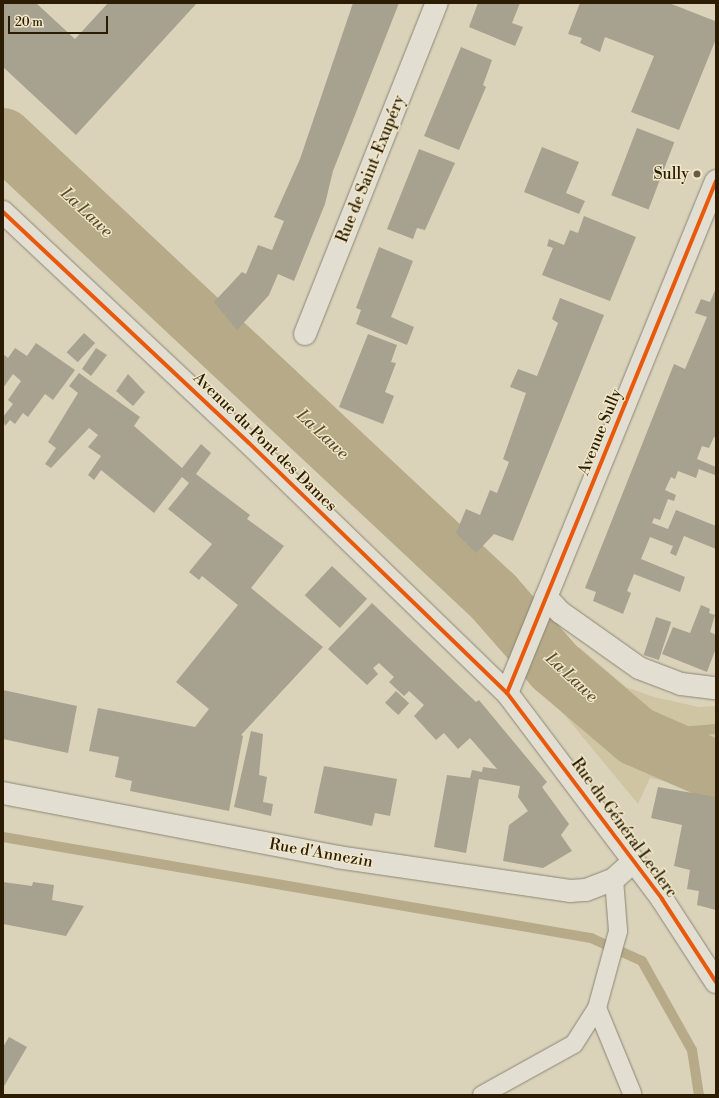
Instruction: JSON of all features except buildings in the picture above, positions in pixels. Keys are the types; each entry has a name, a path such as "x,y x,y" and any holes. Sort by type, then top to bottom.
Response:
{"street":[{"name":"Rue de Saint-Exupéry","path":"305,334 437,3"},
{"name":"Avenue Sully","path":"511,684 716,181"},
{"name":"Avenue du Pont des Dames","path":"3,212 249,443 511,684"},
{"path":"543,603 560,612 639,668 681,684 716,688"},
{"name":"Rue du Général Leclerc","path":"511,684 632,862 662,899 716,982"},
{"name":"Rue d'Annezin","path":"3,793 337,857 570,891 586,890 614,878 632,862"}],"lane":[{"path":"482,1095 574,1044 597,1008 618,931 614,878"},
{"path":"597,1008 619,1053 632,1093"}],"shaded area":[{"path":"579,647 626,687 654,697 699,707 716,706 716,784 711,792 650,778 638,804 548,695"}],"waterway":[{"name":"La Lawe","path":"3,138 493,596 555,667 636,736 716,771"},
{"path":"636,736 716,729"},
{"path":"3,837 591,938 642,961 692,1050 699,1095"}],"cycle path":[{"path":"507,693 716,181"},
{"path":"3,212 249,443 507,693 662,899 716,982"}],"place":[{"name":"Sully","path":"697,174"}]}
